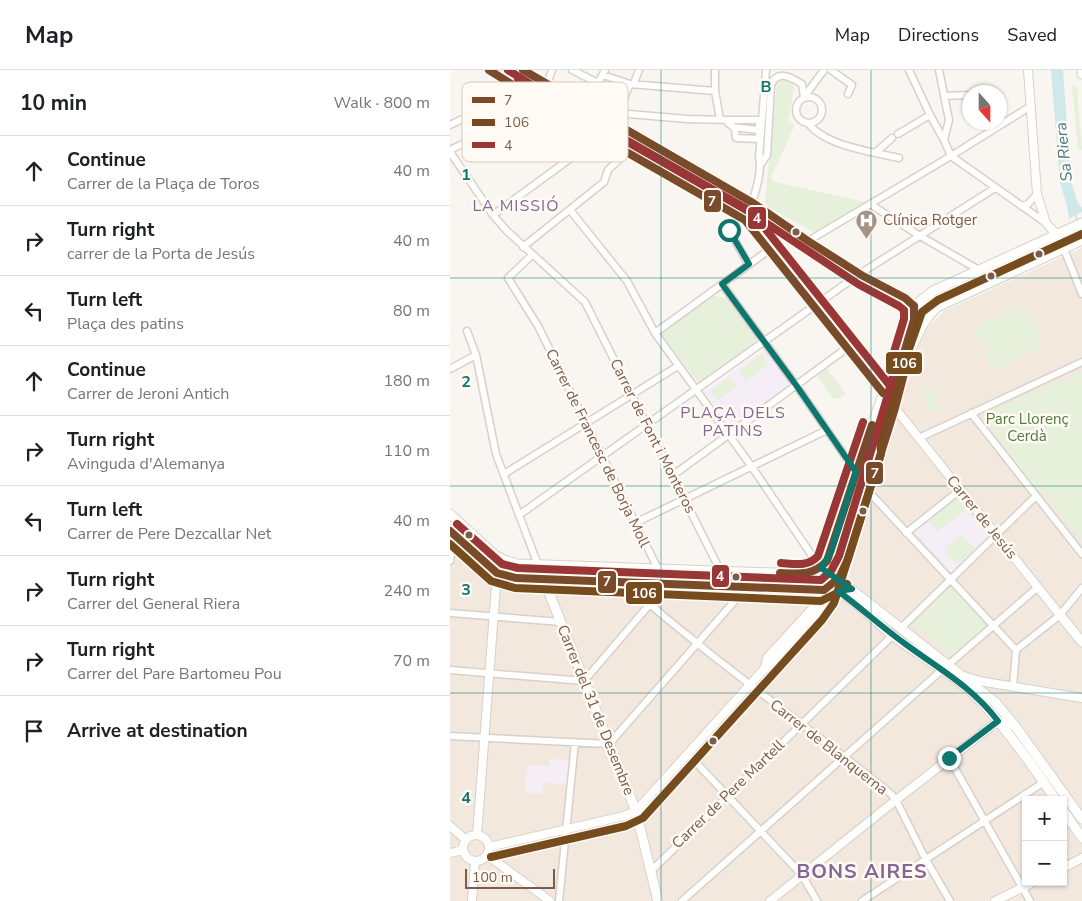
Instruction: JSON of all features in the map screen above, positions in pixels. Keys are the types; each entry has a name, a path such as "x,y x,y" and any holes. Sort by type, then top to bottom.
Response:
{"main road":[{"path":"450,514 496,556 517,564 811,574 821,568 831,552 856,472 914,306 933,291 1082,223"},
{"path":"824,590 832,585 842,574 895,408 906,366 928,315 938,307 1082,240"},
{"path":"841,552 871,451 870,431"},
{"path":"453,534 497,573 516,578 838,591 927,660 963,676 995,702 1015,726 1082,819"},
{"name":"Carrer del 31 de Desembre","path":"538,565 636,811 658,901"},
{"path":"838,579 851,593 944,667"},
{"path":"851,593 901,628 976,697 998,721 1053,796"},
{"path":"765,668 815,613"},
{"name":"Carrer de Jesús","path":"1060,615 1082,642"},
{"path":"1067,816 1082,838"}],"street":[{"path":"488,70 508,82"},
{"path":"523,70 544,82"},
{"path":"548,82 552,70"},
{"path":"572,70 596,82"},
{"path":"628,91 639,70"},
{"path":"715,70 715,91 720,119"},
{"path":"761,164 759,158 760,134 766,70"},
{"path":"804,97 816,99 822,106 820,118 813,123 800,120 795,112 797,103 804,97 824,70"},
{"path":"831,70 852,86 848,94"},
{"path":"909,70 950,156 1046,223 1057,235 1056,242 1051,246 996,272 993,282"},
{"path":"939,70 949,120 944,140"},
{"path":"1028,70 1037,194 1046,223"},
{"path":"604,72 632,83 668,88 715,91"},
{"path":"628,153 745,220 752,203 761,164 766,155 770,85 773,77 777,74 787,74 802,84 804,97"},
{"path":"944,96 962,95"},
{"path":"808,241 1031,106"},
{"path":"628,114 687,119 759,120 759,139 736,138 735,128 733,127"},
{"path":"875,153 895,136 930,115"},
{"path":"450,126 462,120"},
{"path":"728,120 728,123 733,127 760,134"},
{"path":"808,123 814,131 847,147 899,158"},
{"path":"628,130 752,203 860,274 905,298 914,306 914,320 904,353 906,366"},
{"path":"462,145 450,151 493,215 532,255"},
{"path":"493,215 565,162"},
{"path":"523,247 604,182 608,170 616,162"},
{"path":"519,515 860,274 995,188"},
{"path":"1021,206 1028,204 1037,194"},
{"path":"870,204 979,270"},
{"path":"570,210 628,281 655,333 752,467 821,568 838,579"},
{"name":"Carrer de Jesús","path":"745,220 1060,615"},
{"path":"729,230 749,264"},
{"path":"1068,247 1082,294"},
{"path":"655,333 769,250"},
{"name":"Carrer de Francesc de Borja Moll","path":"532,255 508,278 538,326 658,569"},
{"name":"Carrer de Font i Monteros","path":"532,255 585,302 720,570"},
{"path":"722,284 796,385 856,472"},
{"path":"467,331 476,355 496,454 538,565"},
{"path":"672,476 847,348"},
{"path":"450,369 476,355"},
{"path":"919,438 1082,362"},
{"path":"504,474 678,366"},
{"path":"971,413 1082,554"},
{"path":"635,523 827,430"},
{"path":"906,533 960,490"},
{"path":"869,492 1016,650 1013,687"},
{"path":"901,628 1036,496"},
{"path":"450,561 453,534"},
{"path":"477,835 497,573"},
{"name":"Carrer de Blanquerna","path":"627,583 697,643 750,685 800,724 846,756 896,800 926,860 950,901"},
{"path":"682,901 944,667 1038,587"},
{"path":"450,736 609,744 746,588"},
{"path":"1016,650 1060,615 1082,588"},
{"path":"765,668 767,658 813,608 817,600 817,594 814,590"},
{"path":"488,851 636,811 765,668 775,663 831,597 838,591 851,593"},
{"path":"450,670 584,681 650,604"},
{"path":"450,613 561,622"},
{"name":"Carrer de Pere Martell","path":"651,871 726,795 893,635"},
{"path":"963,676 979,681 1082,698"},
{"path":"770,901 998,721 1015,726"},
{"path":"559,901 575,742"},
{"path":"688,754 802,875 817,901"},
{"path":"949,758 1030,901"},
{"path":"862,901 1044,782"},
{"path":"450,826 466,840"},
{"path":"477,835 487,840 488,851 482,860 475,861 469,859 463,850 469,837 477,835"},
{"path":"450,853 463,850"},
{"path":"488,851 550,901"},
{"path":"1067,866 1082,858"},
{"path":"472,901 475,861"},
{"path":"995,901 1027,886"}],"shaded area":[{"name":"BONS AIRES","path":"1082,248 1082,901 450,901 450,539 502,582 542,586 839,599 849,577 921,340 930,325 944,311"},
{"path":"766,348 790,385 732,429 704,392"},
{"path":"957,498 988,537 953,571 950,571 914,532"},
{"path":"549,759 569,760 567,784 543,783 541,794 525,792 527,765 549,766"}],"green space":[{"path":"492,70 520,70 541,82 512,82"},
{"path":"784,79 792,84 794,88 788,122 795,125 771,177 774,182 866,202 814,232 768,207 765,202 777,81"},
{"path":"1074,85 1077,87 1082,149 1080,150 1078,148 1072,87"},
{"path":"628,133 749,203 744,218 628,150"},
{"path":"712,295 730,299 757,339 754,345 699,384 661,334"},
{"path":"1021,305 1022,308 1026,306 1042,342 1039,344 1040,348 993,370 985,352 988,349 986,344 981,345 972,327"},
{"path":"762,354 769,364 746,381 739,371"},
{"path":"827,369 846,394 842,397 833,399 817,376"},
{"name":"Parc Llorenç Cerdà","path":"1082,371 1082,541 1040,488 1034,487 982,416"},
{"path":"730,377 737,387 717,401 710,391"},
{"path":"934,388 940,410 928,413 922,391"},
{"path":"957,498 966,510 938,532 929,520"},
{"path":"961,535 975,549 960,564 958,562 956,564 945,553 947,551 945,548"},
{"path":"951,586 987,625 952,656 914,624"}],"water":[{"path":"1051,70 1063,70 1071,181 1077,201 1082,208 1082,212 1069,219 1060,183"}],"waterway":[{"name":"Sa Riera","path":"1075,213 1078,223"},
{"name":"Sa Riera","path":"1080,227 1082,232"}],"tunnel":[{"path":"818,609 825,598 841,552"}],"transit line":[{"name":"7","path":"489,70 508,82"},
{"name":"4","path":"508,70 527,82"},
{"name":"7","path":"523,70 544,82"},
{"name":"4","path":"518,79 523,82"},
{"name":"7","path":"628,131 753,203 808,241 863,276 905,298 914,306"},
{"name":"4","path":"628,141 752,212 891,387"},
{"name":"4","path":"457,524 502,564 518,568 821,580 831,571 839,556 896,365 894,352 904,319 904,310 858,284 748,211 628,142"},
{"name":"7","path":"628,153 745,220 883,393"},
{"name":"106","path":"491,857 626,826 643,818 822,620 834,603 881,454 880,432 922,312 938,300 1082,234"},
{"name":"7","path":"450,531 497,573 516,578 824,590 839,578 848,559 895,408 906,366 904,353 914,320 914,306"},
{"name":"4","path":"781,563 806,563 818,556 863,422"},
{"name":"7","path":"780,573 800,574 811,572 827,561 872,425"},
{"name":"106","path":"450,544 491,581 515,588 821,601 837,593 847,584"}],"place":[{"name":"Clínica Rotger","path":"867,239"}],"district":[{"name":"LA MISSIÓ","path":"516,205"},
{"name":"PLAÇA DELS PATINS","path":"733,421"},
{"name":"BONS AIRES","path":"862,871"}],"route":[{"path":"729,230 749,264 722,284 796,385 856,472 831,552 821,568 852,589 838,591 893,635 927,660 940,667 988,708 998,721 949,758"}]}
